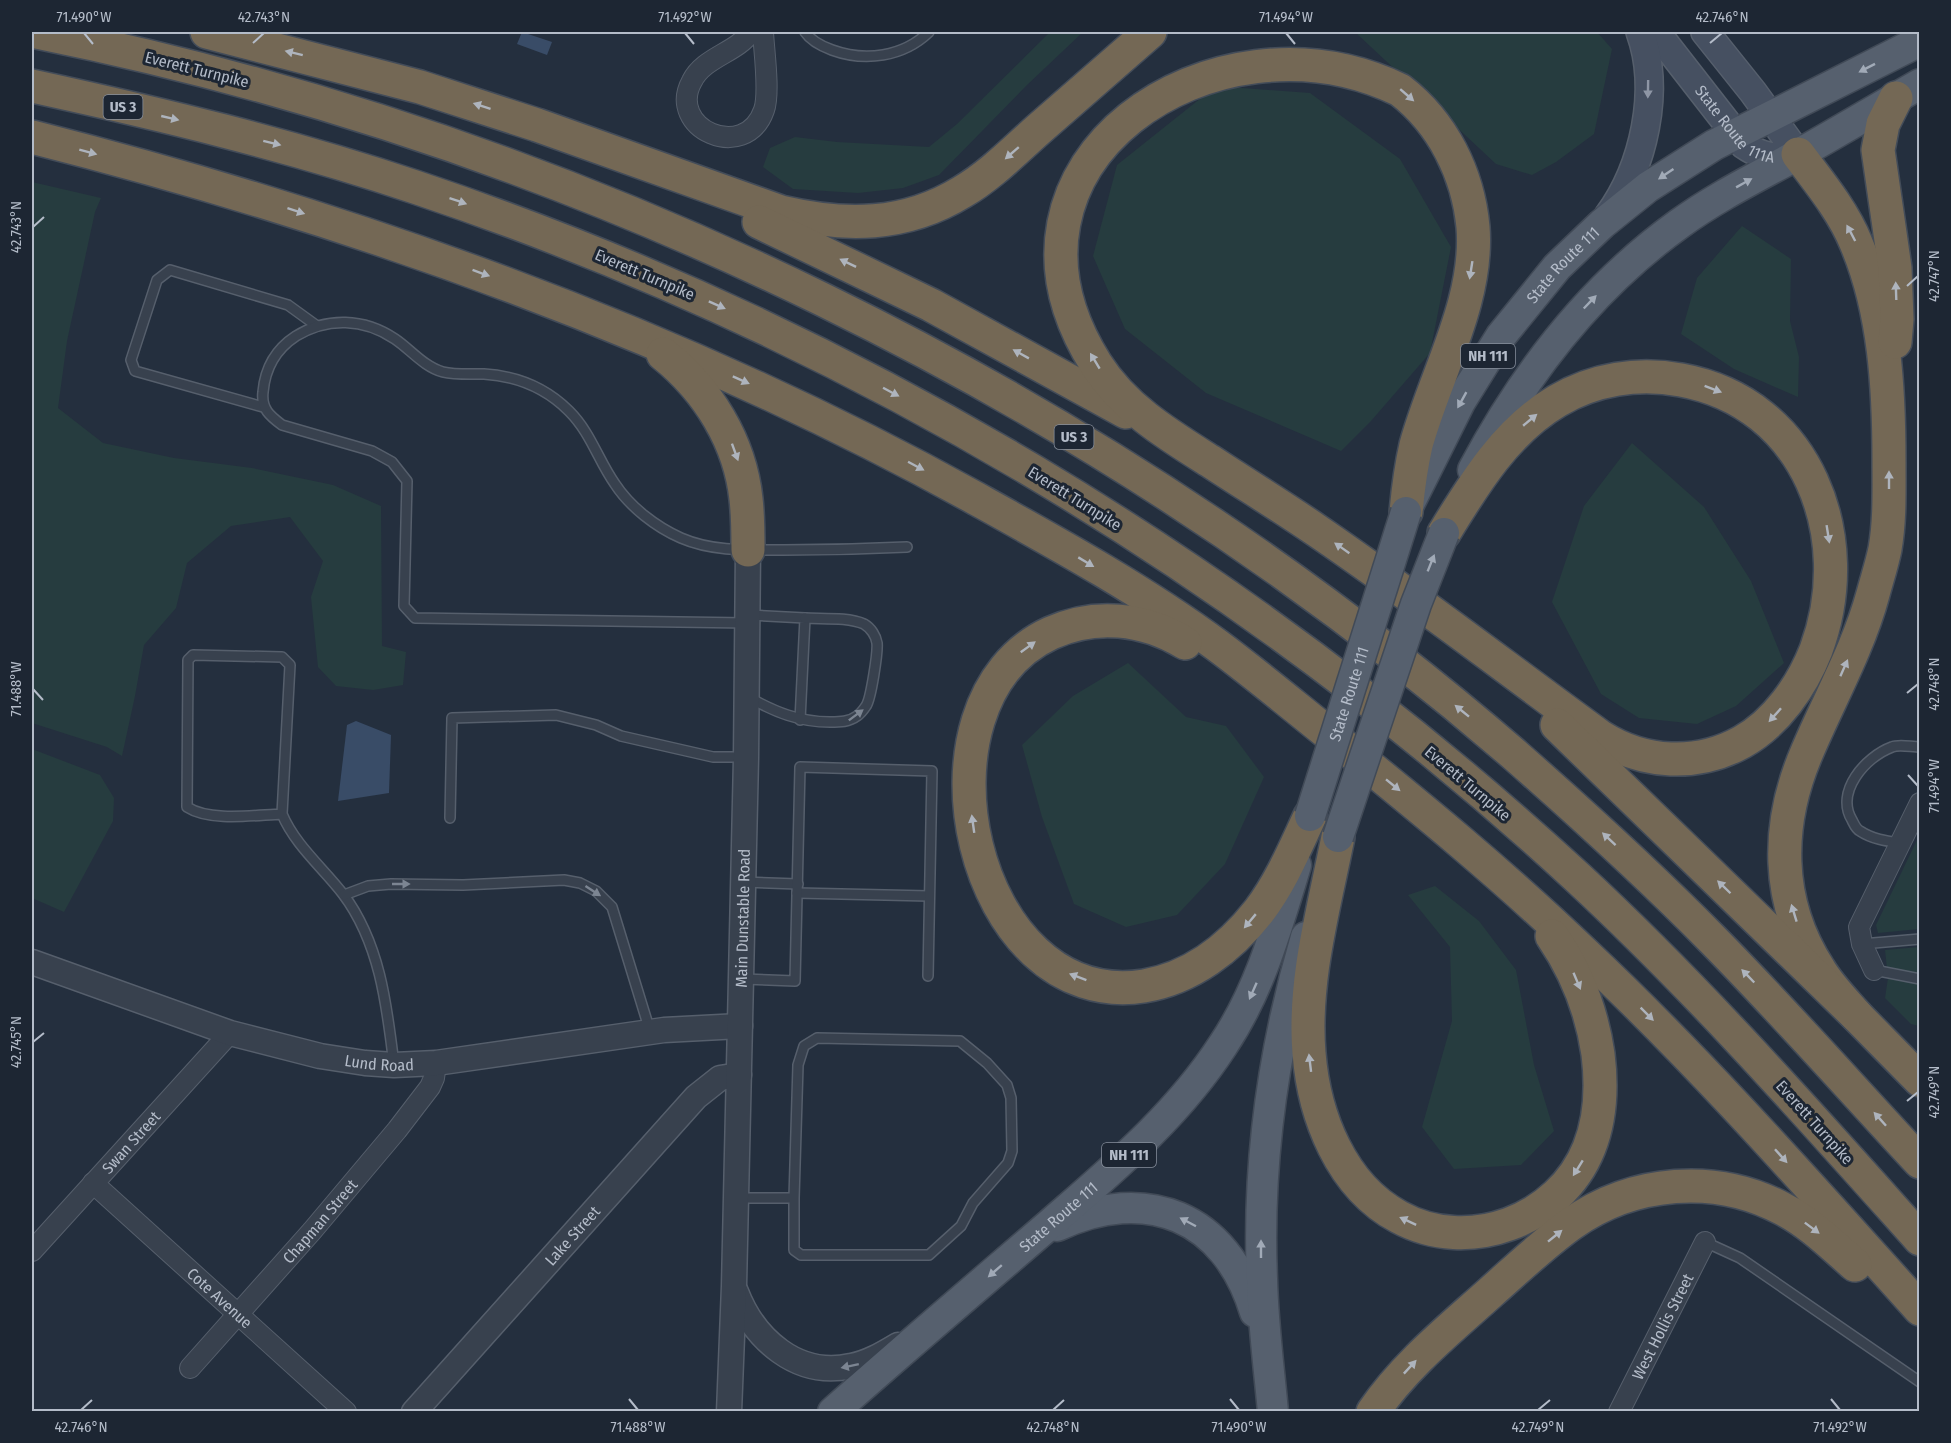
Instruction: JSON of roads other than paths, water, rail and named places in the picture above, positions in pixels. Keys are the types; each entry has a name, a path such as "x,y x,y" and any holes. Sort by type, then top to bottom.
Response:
{"highway":[{"name":"Everett Turnpike","path":"37,32 192,67 324,103 454,146 582,193 709,247 832,304 963,373 1072,436 1186,508 1289,579 1397,660 1511,752 1613,843 1711,938 1920,1162"},
{"path":"207,32 420,87 537,124 774,210 818,220 858,222 901,217 942,203 980,180 1150,32"},
{"path":"1046,123 1141,32"},
{"path":"1164,432 1134,409 1113,387 1094,360 1073,316 1064,277 1062,238 1070,192 1081,163 1100,130 1127,99 1149,81 1180,63 1215,51 1261,43 1292,43 1330,51 1377,73 1420,108 1450,150 1462,174 1469,201 1474,248 1471,272 1456,327 1416,447 1406,512"},
{"name":"Everett Turnpike","path":"32,86 215,129 346,165 487,212 603,255 729,310 851,370 970,435 1069,493 1203,579 1314,659 1421,743 1525,831 1626,924 1722,1021 1920,1239"},
{"path":"1857,1016 1819,970 1804,941 1786,881 1785,839 1787,816 1798,774 1860,633 1881,564 1888,514 1889,412 1897,319 1893,256 1878,150 1883,124 1908,91"},
{"path":"537,124 797,238 942,311 1164,432 1293,515 1612,744 1636,753 1672,759 1698,758 1746,740 1767,723 1788,699 1815,652 1825,620 1831,582 1829,541 1821,502 1806,468 1784,437 1745,404 1722,392 1686,381 1659,377 1618,379 1581,389 1547,407 1526,423 1495,456 1444,533"},
{"path":"32,137 138,165 317,218 474,271 743,380 934,475 1034,531 1185,623 1218,646 1404,794 1583,951 1695,1063 1920,1309"},
{"path":"1798,154 1843,218 1856,241 1865,265 1881,341 1889,412"},
{"path":"629,332 680,369 706,399 722,424 735,453 743,480 747,501 748,550"},
{"path":"1406,595 1486,660 1549,717 1920,1080"},
{"path":"1298,710 1173,636 1147,625 1107,620 1065,627 1044,636 1017,655 996,679 986,699 977,722 972,749 970,778 972,822 985,871 996,900 1008,921 1029,947 1046,961 1075,977 1106,986 1128,987 1161,982 1182,974 1212,957 1233,940 1259,911 1274,888 1310,816"},
{"path":"1338,837 1315,952 1309,1004 1309,1054 1314,1089 1332,1142 1358,1183 1375,1201 1400,1218 1418,1226 1439,1231 1471,1233 1492,1229 1513,1223 1542,1208 1558,1194 1579,1169 1589,1150 1598,1118 1600,1098 1598,1058 1593,1029 1584,999 1572,969 1556,942 1536,914 1507,882"},
{"path":"1373,1412 1397,1380 1424,1352 1561,1232 1601,1206 1621,1197 1654,1189 1689,1186 1716,1187 1752,1196 1784,1209 1829,1242 1920,1327"}],"main road":[{"path":"1602,224 1625,187 1642,138 1648,85 1646,56 1640,32"},
{"name":"State Route 111A","path":"1656,32 1735,135 1750,149 1763,155 1784,158 1798,154 1705,32"},
{"name":"State Route 111","path":"834,1412 1157,1128 1196,1084 1224,1044 1249,999 1269,952 1406,512 1460,402 1501,336 1557,267 1602,224 1662,177 1770,116 1920,41"},
{"name":"NH 111","path":"1273,1412 1262,1279 1261,1200 1268,1107 1279,1041 1308,931 1416,604 1444,533 1479,458 1519,390 1552,346 1584,308 1632,261 1679,223 1722,196 1908,91"},
{"path":"1022,1248 1066,1222 1106,1210 1134,1208 1154,1210 1189,1222 1222,1248 1242,1277 1255,1312 1270,1379"}],"street":[{"path":"751,32 740,44 697,72 690,83 687,95 688,108 694,120 714,135 727,137 739,135 751,129 760,120 765,108 766,95 762,32"},
{"name":"Main Dunstable Road","path":"729,1412 746,758 748,550"},
{"path":"1874,970 1862,944 1859,927 1920,803"},
{"name":"Lund Road","path":"32,962 230,1033 320,1056 365,1063 394,1065 436,1063 650,1032 696,1027 740,1026"},
{"name":"Swan Street","path":"32,1251 230,1033"},
{"name":"Chapman Street","path":"190,1368 312,1231 397,1130 430,1087 436,1063"},
{"name":"Lake Street","path":"414,1412 696,1097 720,1078 739,1075"},
{"name":"Cote Avenue","path":"93,1183 346,1412"},
{"name":"West Hollis Street","path":"1619,1412 1705,1242"},
{"name":"Main Dunstable Road","path":"734,1286 750,1320 769,1344 794,1359 824,1368 853,1366 875,1358 954,1306"}],"lane":[{"path":"805,32 820,46 847,56 869,57 891,53 910,45 929,32"},
{"path":"317,326 288,305 170,270 157,280 131,360 135,371 263,407 282,425 372,452 392,462 407,481 404,606 415,618 805,618 853,621 866,625 873,631 877,642 870,694 867,705 856,717 845,722 800,720 771,710 747,696"},
{"path":"263,407 266,377 274,357 286,343 317,326 332,321 348,322 370,327 393,337 427,365 444,372 488,375 528,383 549,394 569,411 593,443 614,484 626,499 670,533 689,541 713,547 748,550 907,547"},
{"path":"800,720 805,618"},
{"path":"282,814 239,816 198,814 187,807 188,660 193,655 282,657 290,665 282,814 288,828 344,895 368,939 388,1011 394,1065"},
{"path":"450,818 452,718 556,715 596,725 621,736 690,752 713,757 746,758"},
{"path":"1900,843 1875,839 1857,830 1846,811 1849,790 1858,771 1874,756 1894,746 1920,747"},
{"path":"741,979 795,981 800,767 932,771 928,976"},
{"path":"344,895 368,886 391,884 463,885 564,880 580,883 596,891 612,906 650,1032"},
{"path":"743,882 797,888 929,896"},
{"path":"1862,944 1920,939"},
{"path":"1874,970 1920,979"},
{"path":"817,1038 960,1041 987,1063 1007,1085 1011,1098 1012,1151 1008,1163 974,1203 961,1226 929,1256 801,1255 794,1250 794,1198 798,1065 804,1046 817,1038"},
{"path":"736,1198 794,1198"},
{"path":"1705,1242 1740,1258 1920,1382"}],"water":[{"path":"522,32 552,42 547,55 517,44"},
{"path":"356,721 391,735 389,793 338,801 347,725"}]}
